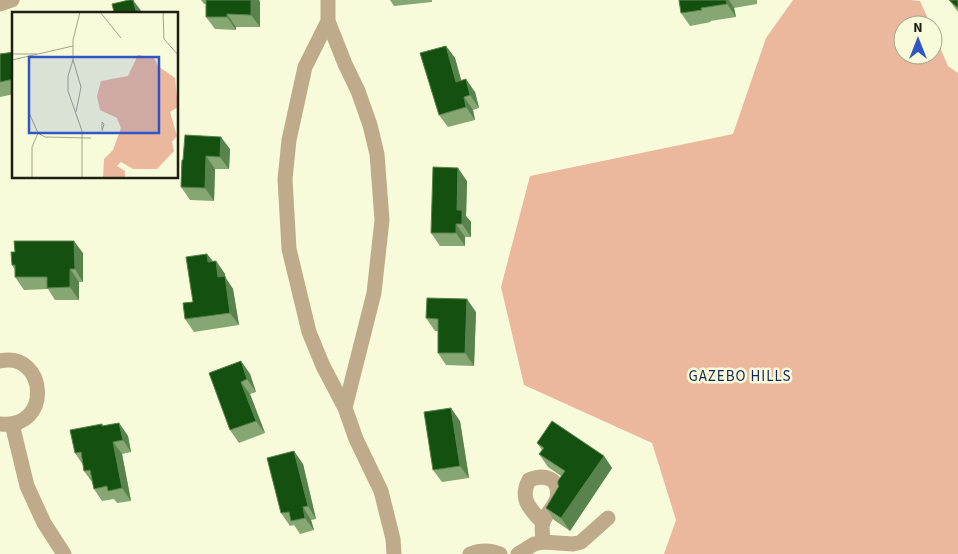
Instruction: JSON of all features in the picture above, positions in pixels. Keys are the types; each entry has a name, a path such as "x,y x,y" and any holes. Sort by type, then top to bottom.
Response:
{"street":[{"path":"0,4 12,0"},
{"path":"328,0 328,21 358,91 370,125 377,154 382,220 374,293 345,408"},
{"path":"328,21 306,67 289,140 285,179 289,249 309,332 322,366 345,408 356,438 381,491 393,539 394,554"},
{"path":"0,361 14,361 24,365 37,382 36,404 31,413 22,420 6,424 27,486 44,524 64,554"},
{"path":"518,554 534,544 543,542 573,544 581,542 608,518"},
{"path":"543,523 543,542"},
{"path":"470,554 480,550 490,550 500,554"}],"shaded area":[{"path":"793,0 920,1 926,15 893,15 893,65 943,65 943,54 948,66 958,73 958,554 664,554 676,520 652,443 524,385 501,287 530,176 733,134 766,38"}],"building":[{"path":"133,0 136,12 114,12 112,4"},
{"path":"206,0 251,0 251,15 227,14 227,17 206,17"},
{"path":"679,0 726,0 727,4 681,13"},
{"path":"949,0 958,0 958,8"},
{"path":"446,46 456,82 466,79 470,95 464,97 466,107 439,115 420,53"},
{"path":"12,52 12,79 0,82 0,54"},
{"path":"185,135 221,137 220,157 206,156 205,188 181,187"},
{"path":"433,167 458,168 457,210 462,210 462,224 456,224 456,233 431,233"},
{"path":"14,241 74,241 75,269 70,269 70,287 47,288 47,277 15,277 15,265 12,265 11,252 15,252"},
{"path":"207,254 208,262 216,261 218,277 225,276 230,313 185,319 183,303 193,302 186,257"},
{"path":"427,298 467,299 465,353 438,353 438,319 426,318"},
{"path":"241,361 247,379 241,382 256,421 230,430 209,373"},
{"path":"451,408 460,466 433,470 424,412"},
{"path":"552,421 604,456 561,518 546,508 559,486 558,481 565,471 539,454 544,448 537,443"},
{"path":"119,423 123,440 113,442 122,488 108,491 107,486 94,489 90,470 84,471 81,452 75,453 70,430"},
{"path":"294,451 308,506 303,507 305,518 291,521 289,512 281,513 267,458"}],"district":[{"name":"GAZEBO HILLS","path":"740,376"}]}
